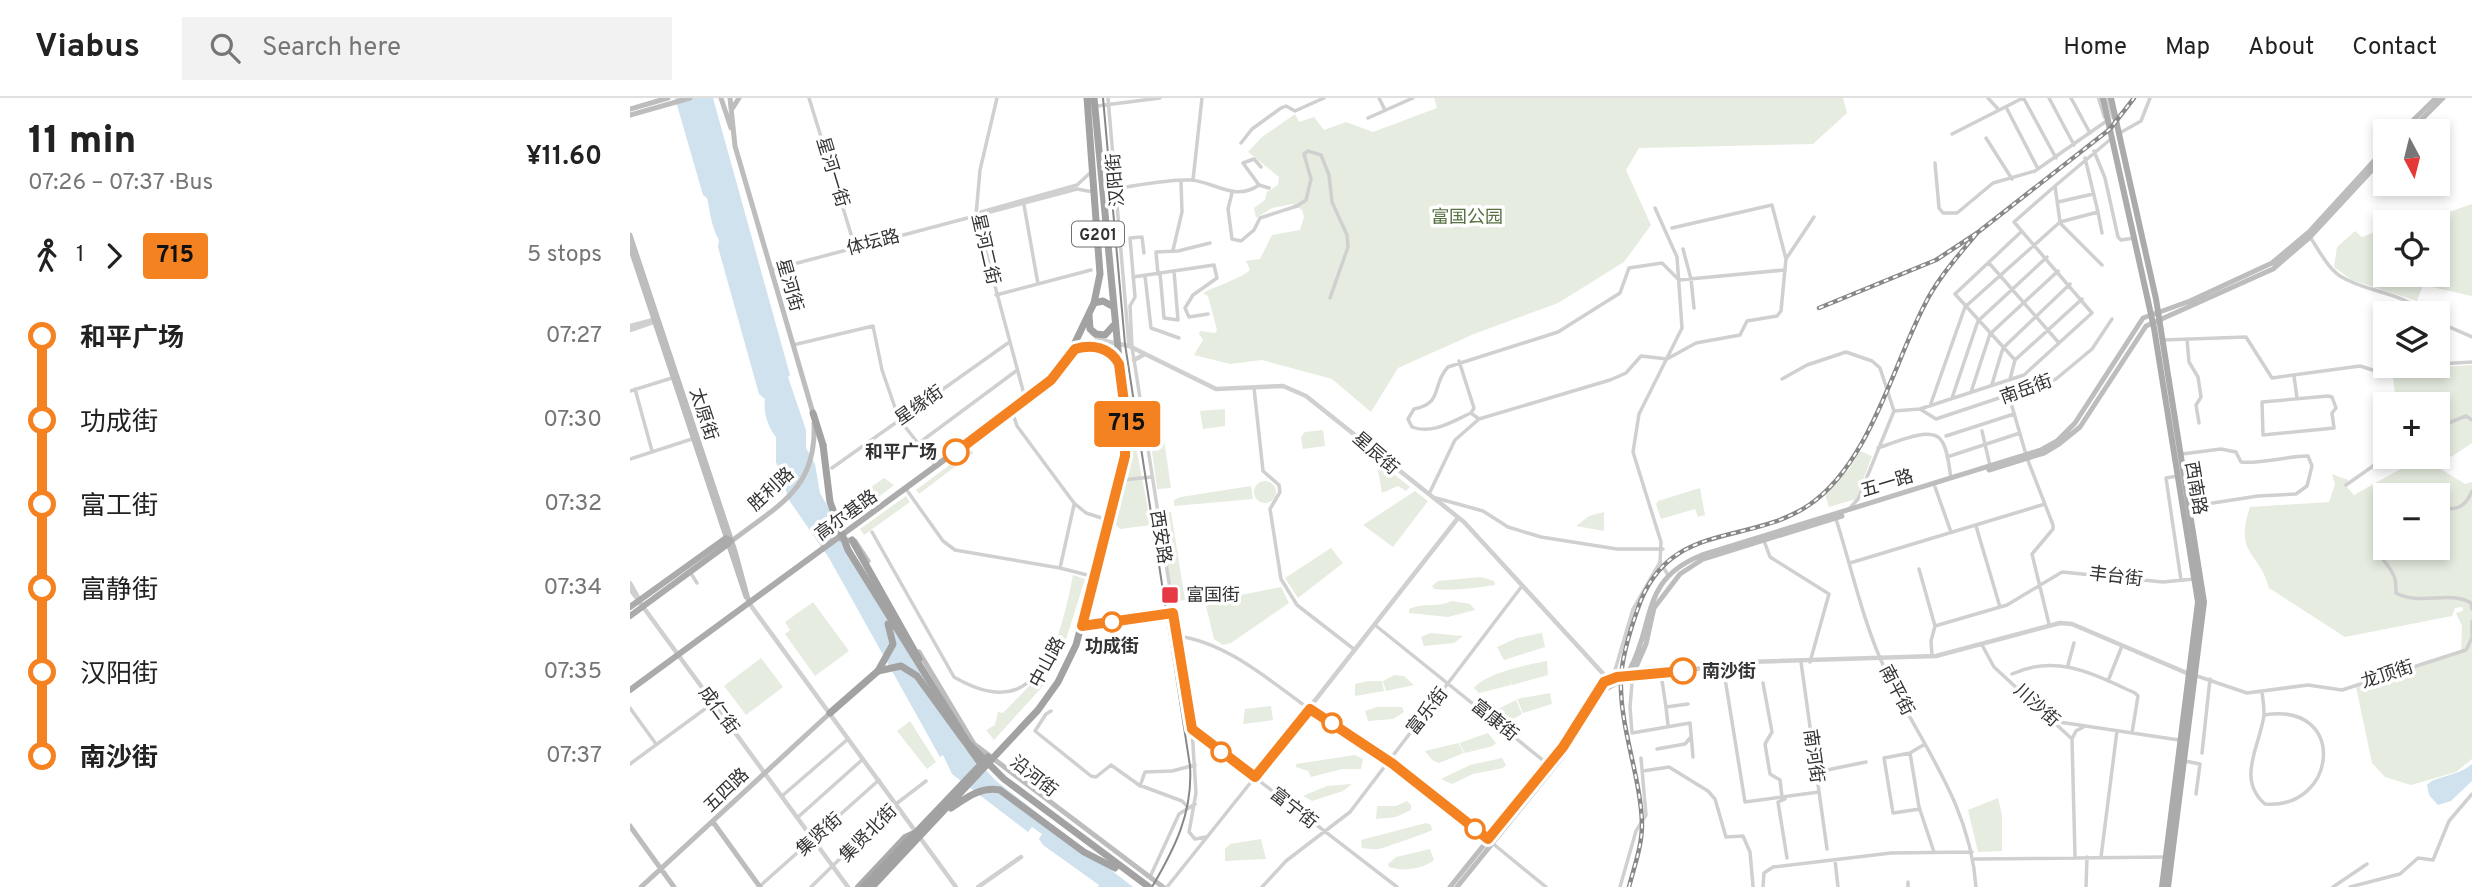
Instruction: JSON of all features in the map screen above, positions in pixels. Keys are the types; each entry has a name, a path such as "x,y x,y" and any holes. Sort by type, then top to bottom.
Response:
{"highway":[{"path":"1085,98 1092,104"},
{"name":"中山路","path":"872,887 917,835 934,821 987,761 1038,710 1058,682 1082,626 1120,480 1127,430 1119,364 1123,343 1113,323 1098,191 1092,167 1092,104"},
{"name":"中山路","path":"1070,353 1094,303 1101,263 1092,104"},
{"path":"1094,303 1103,301 1112,306"},
{"path":"1089,314 1090,329 1102,336 1111,331 1113,323"},
{"path":"1070,353 1080,348 1098,347 1109,351 1119,364"},
{"path":"813,413 823,445 833,514 844,547 892,635 891,652 878,671 830,713"},
{"path":"833,514 848,550 870,588 968,743 1004,779 1145,887"},
{"path":"852,540 950,715"},
{"path":"878,671 894,666 912,672 966,746 994,776 1115,868 1145,887"},
{"path":"963,791 1000,790 1084,852 1115,868"},
{"name":"中山路","path":"864,887 963,791"}],"main road":[{"path":"630,109 663,100 675,102 691,98"},
{"name":"星河街","path":"722,98 813,413 814,448"},
{"name":"星河街","path":"730,98 732,131"},
{"path":"731,112 739,98"},
{"name":"西南路","path":"2105,98 2155,317 2196,579 2194,676 2181,741 2168,857 2168,887"},
{"path":"2414,119 2436,98"},
{"path":"2422,119 2443,98"},
{"path":"630,115 663,100"},
{"name":"西南路","path":"2115,136 2134,237 2163,340 2204,602 2185,761 2162,887"},
{"name":"五一路","path":"2155,317 2260,271 2285,254 2373,162"},
{"name":"五一路","path":"1621,676 1631,667 1650,604 1668,575 1684,562 1935,487 2026,456 2057,441 2075,423 2143,318 2155,317 2273,269 2310,237 2373,169"},
{"name":"太原街","path":"630,235 655,319"},
{"name":"太原街","path":"630,247 749,603"},
{"name":"高尔基路","path":"630,690 1016,407 1051,380 1070,353"},
{"name":"胜利路","path":"630,616 641,603 784,500 803,481 814,448"},
{"name":"五一路","path":"1835,516 2026,456"},
{"name":"五一路","path":"1450,887 1563,756 1604,691 1631,680 1643,654 1654,608 1680,574 1703,559 1763,538"},
{"path":"834,541 852,540"},
{"name":"沿河街","path":"852,540 859,546 969,738 987,761 1165,887"},
{"name":"胜利路","path":"630,607 690,572 729,541"},
{"path":"1611,678 1621,676"},
{"name":"五一路","path":"1457,887 1611,678"},
{"name":"五四路","path":"641,887 830,713"},
{"path":"713,822 759,887"},
{"path":"630,826 674,887"},
{"path":"858,887 905,836 917,835"}],"street":[{"name":"星河一街","path":"809,98 855,247"},
{"name":"星河二街","path":"997,98 980,170 975,215 1008,343 1026,399"},
{"name":"汉阳街","path":"1108,98 1123,343"},
{"path":"1092,104 1108,105 1160,98"},
{"path":"1202,98 1193,180 1232,193 1245,192 1259,185"},
{"path":"1241,143 1252,129 1281,108 1286,106 1295,111 1324,98"},
{"path":"1380,98 1385,110"},
{"path":"1368,118 1413,98"},
{"path":"1987,98 1998,110"},
{"path":"1952,134 2023,98 2056,158"},
{"path":"2049,98 2074,145"},
{"path":"2071,98 2090,133"},
{"path":"1936,163 1939,208 1951,215 1993,183 2038,169 2110,119 2105,98"},
{"path":"1894,411 1920,409 2024,375 2092,313 2047,257 2014,222 2085,158 2141,121 2151,99"},
{"path":"2006,107 2038,169"},
{"path":"1986,138 2012,179"},
{"path":"1232,193 1228,209 1233,239 1241,241 1254,230 1260,218 1297,206 1306,200 1311,179 1304,154 1308,151 1321,155 1329,175 1332,202 1347,235 1348,247 1329,298"},
{"path":"2094,151 2105,178 2118,237 2121,240 2134,237"},
{"path":"2085,158 2102,233"},
{"path":"1261,167 1254,159 1243,163 1259,185 1269,188"},
{"name":"体坛路","path":"975,215 1077,185 1088,176 1092,167"},
{"name":"体坛路","path":"771,270 1077,188 1098,191 1193,180"},
{"path":"1173,250 1182,212 1181,181"},
{"path":"2055,186 2060,223 2102,265"},
{"path":"2057,202 2094,194"},
{"path":"1024,205 1038,284"},
{"path":"1672,228 1772,205 1786,259"},
{"path":"1611,678 1633,609 1660,562 1663,549 1633,452 1639,414 1682,328 1677,257 1655,208"},
{"path":"1930,405 1965,307 2060,223 2098,212"},
{"path":"1663,549 1617,549 1541,537 1508,527 1483,511 1431,496 1455,440 1479,419 1610,380 1626,373 1641,356 1667,359 1696,343 1740,335 1747,321 1777,316 1781,311 1786,259 1814,217"},
{"path":"2015,360 1955,294 2022,231"},
{"path":"1123,343 1130,306 1135,297 1130,238 1142,237 1144,253"},
{"path":"2310,237 2330,267 2341,276 2411,301"},
{"path":"1174,271 1178,320 1164,318 1156,251 1178,251 1210,243"},
{"path":"1683,249 1692,279 1694,308"},
{"path":"1952,398 1978,321 2047,257"},
{"path":"1988,262 2059,343"},
{"path":"1459,361 1474,408 1471,413 1432,429 1412,427 1408,419 1414,409 1427,406 1434,400 1440,376 1459,361 1558,332 1620,293 1629,268 1662,263 1679,280 1784,270"},
{"path":"1133,277 1216,266 1217,278 1193,296 1185,308 1189,317 1208,314"},
{"path":"996,295 1091,270"},
{"path":"1971,392 1990,334 2058,271"},
{"path":"1145,276 1151,328 1179,338"},
{"path":"1991,385 2003,348 2070,284"},
{"path":"2010,379 2015,360 2083,299"},
{"path":"630,328 655,319"},
{"name":"南岳街","path":"1920,409 1936,419 2056,379 2092,349 2112,319"},
{"path":"793,345 873,326 882,370 900,419 936,466"},
{"path":"2450,327 2472,337"},
{"name":"星辰街","path":"1090,329 1096,338 1123,343 1216,389 1283,386 1306,396 1344,424 1393,469 1458,517 1611,678"},
{"path":"2163,340 2246,337 2273,378 2360,366 2373,369"},
{"path":"2187,338 2189,362 2198,376 2201,397 2196,405 2199,423"},
{"name":"星缘街","path":"832,468 1008,343"},
{"name":"西安路","path":"1123,343 1134,360 1192,729 1195,804 1190,834 1195,839 1206,837"},
{"path":"1782,379 1807,365 1846,352 1872,361 1880,368 1894,411 1858,499 1846,511"},
{"path":"1134,360 1146,354"},
{"path":"2450,363 2472,362"},
{"path":"919,443 1016,371"},
{"path":"2294,376 2297,399"},
{"path":"652,452 633,390 675,377"},
{"path":"1254,388 1263,471 1279,485 1280,492 1270,509 1279,575 1297,605 1355,650"},
{"path":"2009,396 2026,456 2053,530 2032,554 2049,625"},
{"path":"2332,397 2336,408 2332,413 2334,428 2263,435 2262,402 2297,399 2332,397"},
{"path":"1016,407 1013,414 1017,426 1074,503 1086,513 1110,520"},
{"path":"1471,413 1479,419"},
{"path":"1945,436 2014,414"},
{"path":"2450,422 2466,416 2472,420"},
{"path":"1982,431 1990,466"},
{"path":"1947,457 2020,433"},
{"path":"1878,449 1928,435 1942,441 1951,478"},
{"path":"630,459 695,438"},
{"path":"2182,454 2221,449 2236,453 2241,462 2281,456 2308,456 2312,466 2307,486 2297,494 2258,495 2200,505"},
{"path":"2346,485 2373,466"},
{"path":"2179,476 2165,478 2181,581"},
{"path":"1120,480 1152,478"},
{"path":"1935,487 1951,533"},
{"path":"906,489 943,541 955,550 1060,568 1095,577"},
{"path":"2450,510 2462,508 2472,491"},
{"path":"1060,568 1074,503"},
{"path":"1850,563 2045,503"},
{"name":"南平街","path":"1835,516 1881,660 1962,816 1975,859 1976,887"},
{"path":"1165,887 1310,709 1458,517"},
{"path":"1976,525 2000,607"},
{"path":"872,532 948,670 970,686 1010,693 1023,689 1041,667 1053,639"},
{"path":"1763,538 1770,557 1829,594 1810,662"},
{"path":"2382,560 2393,575 2396,593 2404,597 2436,600 2462,598 2471,603 2472,609"},
{"path":"1660,562 1668,575"},
{"path":"1919,569 1935,626 1931,637 1932,656"},
{"name":"丰台街","path":"1935,626 2000,607 2070,571 2163,582 2196,579"},
{"path":"690,572 697,583"},
{"name":"成仁街","path":"630,583 641,603"},
{"name":"富乐街","path":"1262,887 1277,869 1350,812 1523,585"},
{"name":"成仁街","path":"630,589 848,887"},
{"name":"太原街","path":"749,603 956,887"},
{"path":"1082,626 1173,613"},
{"name":"龙顶街","path":"2194,676 2247,692 2308,685 2342,690 2466,650 2472,638 2472,621"},
{"path":"1621,676 1631,680 1764,661 1881,660 1932,656 1982,645 2049,625 2072,624 2194,676"},
{"name":"富康街","path":"1375,625 1549,765"},
{"path":"1177,636 1198,639 1234,657 1388,761 1546,887"},
{"path":"2068,665 2074,643"},
{"name":"川沙街","path":"1982,645 1994,667 2057,722 2072,739 2076,856"},
{"path":"2108,681 2122,646"},
{"name":"南河街","path":"1801,662 1827,849"},
{"path":"2012,674 2041,666 2068,665 2108,681 2138,696 2132,733"},
{"path":"1723,666 1745,802 1819,792"},
{"path":"1661,674 1668,725"},
{"path":"2202,753 2210,679"},
{"path":"1631,680 1632,733 1690,723 1693,757"},
{"path":"1763,683 1772,732 1765,744 1770,774 1780,780 1782,797"},
{"path":"2262,692 2264,715 2252,757 2250,785 2254,794 2265,804 2291,802 2315,783 2322,766 2322,741 2305,719 2294,714 2264,715"},
{"path":"630,764 713,702"},
{"path":"1666,707 1688,704"},
{"path":"630,708 656,744"},
{"path":"1051,711 1035,731 1091,776 1096,777 1111,765 1140,786 1182,801 1187,806"},
{"path":"2057,722 2181,741"},
{"path":"2072,739 2076,731 2086,726"},
{"name":"富宁街","path":"1192,729 1397,887"},
{"path":"2101,857 2117,731"},
{"path":"1657,749 1685,744 1691,737"},
{"path":"782,796 849,738"},
{"path":"1920,809 1893,813 1884,758 1910,753 1925,744"},
{"path":"1910,753 1920,809 1934,852"},
{"path":"1620,887 1636,831 1646,815 1641,758"},
{"path":"797,818 863,759"},
{"path":"2185,761 2200,764 2196,794"},
{"path":"1816,772 1866,762"},
{"path":"1140,786 1144,772 1172,771 1195,765"},
{"path":"1643,771 1669,767 1708,791 1714,799 1726,837 1743,836 1750,852 1753,886"},
{"name":"集贤街","path":"759,887 879,780"},
{"name":"集贤北街","path":"811,887 834,868 896,804 926,781"},
{"path":"1787,858 1778,802 1800,794"},
{"path":"2350,887 2400,873 2418,858 2433,860 2449,821 2472,794"},
{"path":"1145,887 1179,814 1187,806 1195,804"},
{"path":"630,839 637,834"},
{"path":"1763,887 1764,873 1773,867 1891,853 1973,852"},
{"path":"2086,887 2087,856"},
{"path":"978,887 1021,857"},
{"path":"1975,859 2168,857"},
{"path":"1835,860 1839,887"},
{"path":"2333,887 2367,864"}],"green space":[{"name":"富国公园","path":"1434,98 1843,98 1847,113 1813,144 1639,148 1626,170 1651,225 1624,262 1558,303 1474,334 1398,368 1371,412 1332,379 1262,360 1230,364 1194,355 1203,340 1200,331 1215,333 1217,330 1208,296 1203,293 1250,270 1246,261 1260,259 1272,235 1300,230 1304,217 1302,210 1293,204 1272,208 1256,218 1254,208 1265,200 1267,192 1278,185 1279,177 1248,152 1262,137 1295,114 1299,122 1314,117 1324,130 1346,122 1373,132 1437,108"},
{"path":"2472,204 2472,296 2432,287 2450,287 2450,212"},
{"path":"2355,231 2362,237 2373,233 2373,287 2352,280 2334,267 2337,247"},
{"path":"2374,287 2422,287 2417,301"},
{"path":"2472,365 2472,443 2451,457 2450,392 2395,392 2393,378 2450,378 2450,367"},
{"path":"1225,409 1225,426 1203,429 1200,411"},
{"path":"1160,412 1171,488 1157,489 1147,414"},
{"path":"1323,430 1325,446 1303,449 1301,437 1305,432"},
{"path":"1133,431 1151,525 1120,529 1114,523 1130,462"},
{"path":"971,449 973,453 919,494 916,490"},
{"path":"1860,451 1872,456 1856,499 1829,507 1825,494 1849,469"},
{"path":"1380,463 1410,487 1406,491 1398,486 1382,493 1377,465"},
{"path":"2400,469 2441,469 2465,484 2472,482 2472,759 2456,772 2411,785 2385,777 2372,763 2356,687 2461,653 2462,626 2456,613 2463,611 2463,607 2455,608 2452,616 2345,637 2269,588 2260,566 2246,544 2246,523 2250,507 2329,502 2335,484 2332,474 2348,480 2347,487 2354,495 2373,484 2373,560 2450,560 2450,483 2375,483"},
{"path":"884,478 894,485 854,516 850,516 846,505"},
{"path":"1265,481 1273,484 1276,492 1273,500 1265,503 1257,500 1254,492 1257,484"},
{"path":"1251,486 1253,499 1174,506 1174,500 1181,497"},
{"path":"1700,488 1705,515 1698,517 1695,509 1661,519 1656,504 1658,501"},
{"path":"1415,491 1428,501 1393,547 1363,525"},
{"path":"906,496 910,502 864,535 860,529"},
{"path":"1171,512 1185,600 1172,602 1159,514"},
{"path":"1604,512 1604,531 1576,526 1589,516"},
{"path":"1331,548 1343,563 1298,598 1285,578"},
{"path":"1073,575 1085,579 1063,649 1050,674 1043,669 1062,623"},
{"path":"1481,577 1494,581 1495,585 1449,590 1434,589 1432,586 1438,581"},
{"path":"1281,587 1289,603 1231,643 1223,645 1214,639 1206,606 1226,598"},
{"path":"1452,601 1470,604 1475,610 1448,617 1409,613 1409,609 1414,607"},
{"path":"813,602 849,651 815,676 785,634 790,630 785,622"},
{"path":"1430,633 1463,636 1454,643 1424,646 1421,637"},
{"path":"1542,633 1545,647 1504,660 1497,647 1517,638"},
{"path":"761,658 783,687 746,715 724,686"},
{"path":"1547,661 1548,675 1512,685 1510,680 1511,685 1479,693 1474,688 1496,674"},
{"path":"1040,675 1046,678 1043,686 994,740 986,730 995,725 998,712 1003,713"},
{"path":"1394,675 1404,676 1414,685 1386,691 1383,681"},
{"path":"1382,681 1384,691 1355,696 1355,684"},
{"path":"1550,693 1552,704 1523,713 1517,699"},
{"path":"1516,700 1522,714 1508,722 1496,710"},
{"path":"1271,706 1273,720 1243,724 1245,709"},
{"path":"1377,707 1402,707 1404,712 1393,719 1368,721 1365,711"},
{"path":"910,721 936,762 927,769 897,731"},
{"path":"1488,733 1496,743 1493,746 1465,753 1459,743"},
{"path":"1458,743 1464,753 1439,763 1432,760 1425,751"},
{"path":"1355,755 1363,759 1361,769 1342,769 1311,777 1308,771 1296,767 1296,764"},
{"path":"1502,758 1506,765 1503,768 1473,774 1452,784 1441,779 1470,765"},
{"path":"1352,784 1343,791 1312,801 1303,796 1327,786"},
{"path":"1998,798 2002,815 2002,851 1978,852 1968,810"},
{"path":"1407,801 1411,810 1396,817 1376,819 1377,806 1396,806"},
{"path":"1426,823 1431,825 1432,830 1379,849 1362,848 1361,840"},
{"path":"1261,839 1266,859 1225,861 1225,849 1230,844"},
{"path":"1430,849 1434,860 1424,866 1406,869 1389,867 1388,864 1396,857"}],"water":[{"path":"675,98 713,98 790,375 788,377 806,430 806,448 815,464 820,493 963,746 996,781 1133,887 1098,887 1099,885 1043,845 1039,839 1042,834 1032,827 1028,832 952,774 829,558 789,500 776,462 776,437 767,419 765,399 759,394 718,247 719,240"},
{"path":"2472,764 2472,781 2451,801 2438,805 2429,795 2427,785 2460,772"}],"tram line":[{"path":"1103,98 1125,344 1190,766 1189,799 1181,829 1152,887"}],"railway":[{"path":"1819,308 1936,260 1977,233 2110,129 2134,98"},
{"path":"1629,887 1642,825 1638,788 1623,715 1621,678 1632,627 1650,582 1668,562 1688,548 1785,518 1809,505 1830,487 1848,465 1877,413 1929,296 1977,233"}],"bus line":[{"name":"715","path":"956,452 1051,380 1075,349 1098,347 1114,354 1119,364 1127,443 1082,626 1173,613 1192,729 1255,777 1310,709 1393,764 1488,839 1563,747 1604,682 1621,676 1629,678 1683,671"}],"place":[{"name":"和平广场","path":"956,452"},
{"name":"富国街","path":"1170,595"},
{"name":"功成街","path":"1112,622"},
{"name":"南沙街","path":"1683,671"}]}
